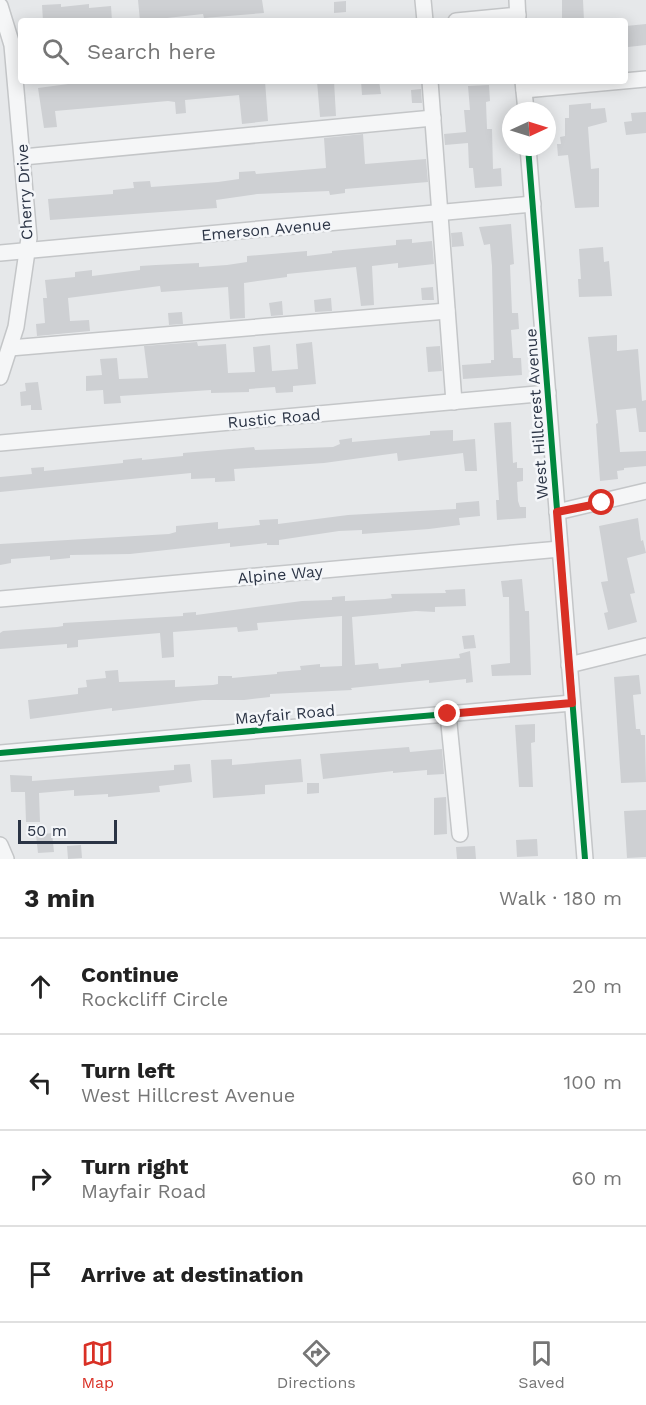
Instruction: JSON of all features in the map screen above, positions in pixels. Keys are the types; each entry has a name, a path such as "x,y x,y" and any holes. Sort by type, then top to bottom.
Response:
{"street":[{"path":"423,0 424,18"},
{"name":"Cherry Drive","path":"0,6 12,45 29,231 16,327 0,377"},
{"path":"477,18 518,12"},
{"path":"628,81 646,80"},
{"path":"429,84 454,402"},
{"path":"525,102 524,85 548,84"},
{"path":"23,157 433,118"},
{"name":"West Hillcrest Avenue","path":"529,156 585,859"},
{"name":"Emerson Avenue","path":"0,253 533,204"},
{"path":"10,348 447,311"},
{"name":"Rustic Road","path":"0,443 548,393"},
{"path":"557,512 646,491"},
{"name":"Alpine Way","path":"0,599 560,549"},
{"path":"569,665 646,646"},
{"name":"Mayfair Road","path":"0,753 572,703"},
{"path":"448,714 460,834"},
{"path":"0,845 6,859"}],"building":[{"path":"138,0 262,0 264,13 204,18 203,14 140,18"},
{"path":"562,0 583,0 584,18 562,18"},
{"path":"346,1 346,12 334,13 334,2"},
{"path":"61,4 61,7 89,4 89,8 111,6 112,18 43,18 42,5"},
{"path":"646,24 646,45 628,47 628,26"},
{"path":"68,84 265,84 268,121 242,124 239,95 185,100 186,113 176,114 175,102 168,101 55,111 57,127 44,128 38,88"},
{"path":"317,84 334,84 336,116 320,117"},
{"path":"361,84 379,84 381,94 362,95"},
{"path":"489,85 490,101 486,102 487,129 492,129 493,169 501,168 502,186 475,188 473,168 469,168 468,143 445,145 444,134 466,132 464,110 470,110 468,86"},
{"path":"421,89 422,103 412,103 411,90"},
{"path":"591,103 591,109 605,108 607,122 588,127 591,169 599,168 599,207 575,208 568,155 558,156 557,144 561,144 560,137 565,136 565,118 569,118 569,105"},
{"path":"646,112 646,133 626,135 624,122 632,121 631,113"},
{"path":"363,134 365,164 426,159 428,182 345,189 345,193 330,195 329,191 257,194 216,200 217,208 50,220 48,199 113,194 113,190 134,188 133,182 150,181 151,187 239,179 239,172 255,171 256,174 326,168 324,138"},
{"path":"511,224 514,264 510,265 512,313 518,313 519,329 511,330 513,358 521,358 522,375 463,379 462,365 491,363 491,360 494,360 490,244 484,245 479,227"},
{"path":"462,232 464,246 452,247 451,233"},
{"path":"412,239 412,243 432,241 434,264 398,268 398,263 372,266 374,305 361,306 356,267 287,274 287,277 244,283 245,318 230,319 228,287 161,292 160,286 68,298 70,321 89,320 90,331 37,336 36,324 45,323 43,298 47,298 45,280 75,277 75,272 92,270 92,276 140,270 140,266 199,263 199,267 227,265 247,262 247,256 307,251 307,256 332,253 332,251 396,245 396,240"},
{"path":"603,247 604,262 609,261 612,296 579,297 578,279 581,279 579,249"},
{"path":"433,287 434,300 422,300 421,288"},
{"path":"331,298 332,311 315,312 314,300"},
{"path":"282,301 283,315 271,316 269,303"},
{"path":"182,312 183,324 169,325 168,313"},
{"path":"617,335 617,351 638,349 642,401 646,400 646,432 639,432 636,408 616,410 620,452 646,451 646,466 624,468 624,470 617,471 618,479 600,481 596,424 598,423 588,337"},
{"path":"197,342 198,346 226,344 228,373 255,372 253,347 270,345 272,371 298,369 296,344 312,342 316,384 293,386 293,392 276,393 275,387 249,389 249,392 211,393 211,390 120,396 121,403 104,404 103,390 86,391 86,376 102,375 100,359 117,358 119,379 148,378 144,346"},
{"path":"440,346 442,371 428,372 426,347"},
{"path":"38,382 42,410 31,410 31,405 21,406 20,392 26,391 25,383"},
{"path":"511,422 513,463 517,462 517,468 523,468 523,481 517,482 518,501 520,507 526,507 526,518 497,520 496,500 499,500 494,423"},
{"path":"453,430 453,441 475,439 477,471 465,471 463,453 398,461 397,453 324,463 234,469 235,481 215,482 215,478 191,479 191,473 0,492 0,477 32,474 31,468 44,467 44,471 123,463 123,460 183,456 183,453 254,447 255,450 333,447 340,444 339,440 352,438 352,442 430,435 430,431"},
{"path":"479,501 480,516 459,518 460,525 362,534 362,530 339,531 279,540 279,545 267,545 267,543 230,547 230,543 130,554 70,555 70,558 50,560 50,556 11,559 11,563 0,565 0,544 169,534 176,532 176,526 218,522 218,529 260,525 259,520 278,519 278,524 348,515 456,509 456,503"},
{"path":"638,518 641,541 643,540 646,553 627,558 635,593 630,594 637,622 608,630 604,613 608,612 601,582 608,581 599,526"},
{"path":"522,579 525,611 529,611 531,675 492,676 491,665 510,663 509,597 503,597 501,581"},
{"path":"465,589 466,606 435,607 435,612 416,611 352,617 355,665 378,663 379,669 401,667 401,664 460,658 459,654 470,651 473,682 466,683 466,679 429,683 429,680 351,688 352,690 270,694 270,697 244,700 203,700 112,711 112,708 30,719 28,700 78,694 78,688 87,687 86,680 106,678 105,671 118,670 119,682 175,680 175,687 218,684 218,676 232,676 232,678 277,674 277,672 301,670 300,666 320,664 320,667 342,666 342,616 257,623 258,630 238,632 237,627 173,632 174,657 162,658 160,633 78,640 78,647 67,648 67,644 0,649 0,633 3,631 57,627 63,626 63,623 183,616 183,613 196,612 196,615 302,601 332,600 332,597 345,596 345,601 385,599 392,598 391,594 446,593 445,590"},
{"path":"474,635 476,648 464,649 462,636"},
{"path":"639,675 641,694 633,695 636,729 640,729 641,735 645,735 646,782 621,783 614,677"},
{"path":"535,724 535,742 531,743 533,787 519,787 515,725"},
{"path":"409,747 410,752 442,749 444,774 427,775 427,770 393,773 393,771 323,779 320,754"},
{"path":"232,759 232,765 301,759 303,782 265,785 265,794 213,798 211,760"},
{"path":"190,764 192,782 159,786 160,792 108,797 108,794 74,796 74,790 39,793 40,822 26,822 25,792 11,792 10,775 32,776 32,781 174,770 174,765"},
{"path":"307,783 319,783 319,793 307,794"},
{"path":"446,797 447,834 434,835 434,798"},
{"path":"646,810 646,857 627,858 624,811"},
{"path":"52,833 54,852 38,853 36,835"},
{"path":"537,839 538,856 517,857 516,840"},
{"path":"81,845 82,858 68,859 67,846"},
{"path":"475,846 476,859 457,859 456,847"}],"cycle path":[{"path":"529,156 585,859"},
{"path":"0,753 572,703"}],"route":[{"path":"448,714 572,703 557,512 602,503"}]}
